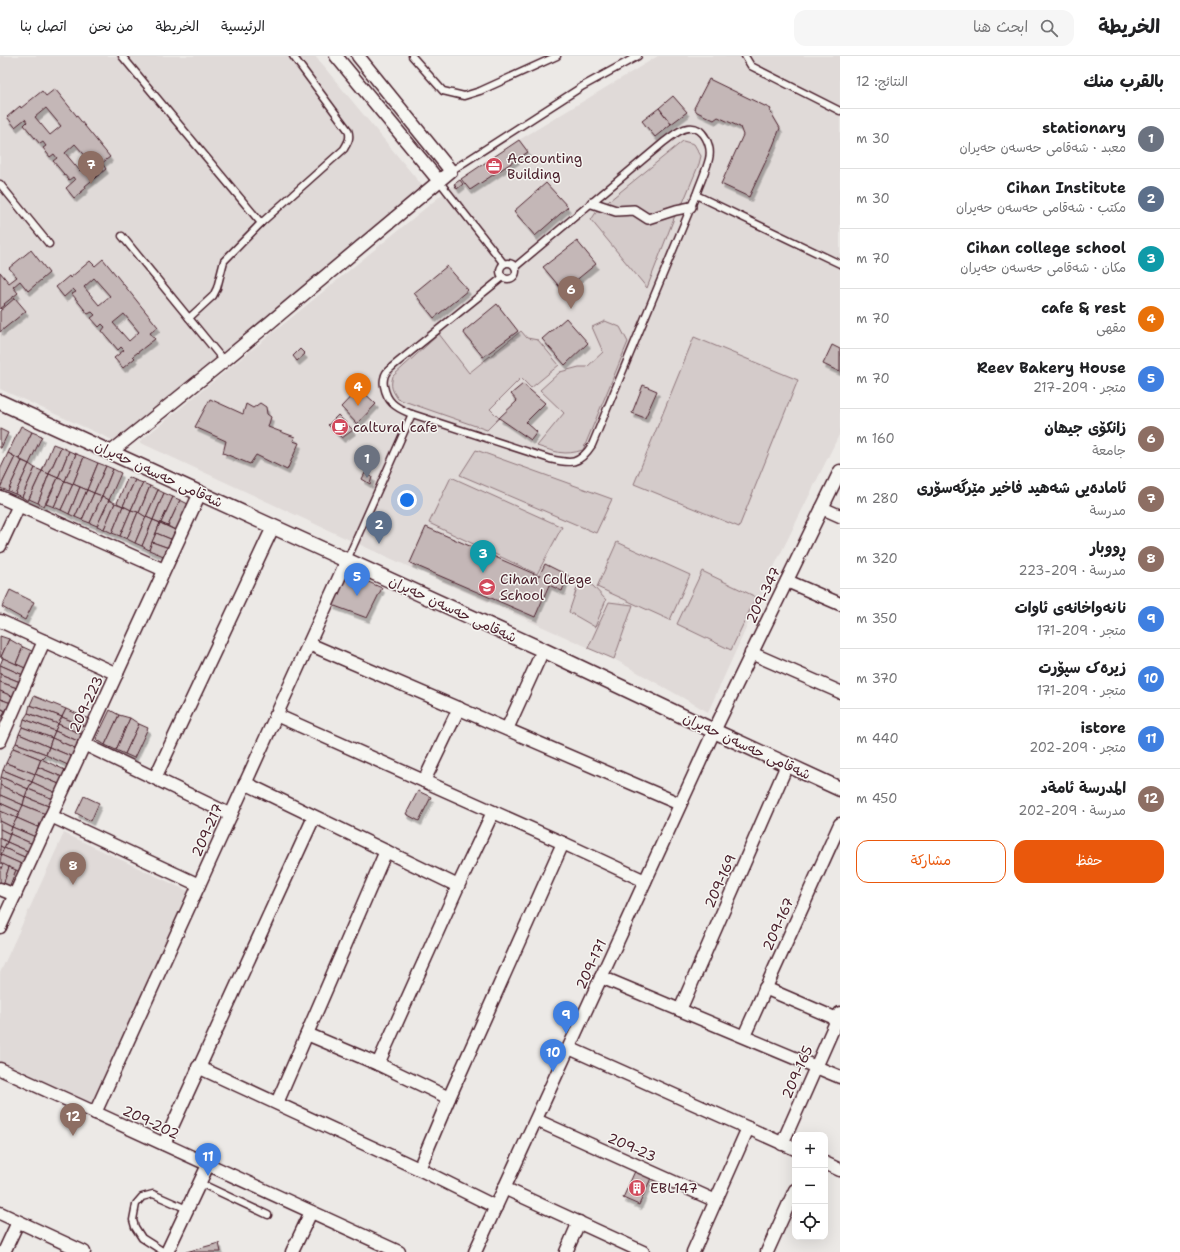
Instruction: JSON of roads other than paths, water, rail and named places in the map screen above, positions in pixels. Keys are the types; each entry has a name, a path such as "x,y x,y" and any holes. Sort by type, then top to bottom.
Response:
{"street":[{"path":"336,56 438,181"},
{"path":"111,452 224,361 451,171 358,56"},
{"path":"592,203 616,211 634,210 648,219 676,210 691,208"},
{"name":"شەقامی حەسەن حەیران","path":"0,402 543,650 787,765 840,788"},
{"name":"209-347","path":"714,731 840,471"},
{"name":"209-223","path":"0,927 200,493"},
{"path":"0,497 164,570"},
{"path":"0,546 19,505"},
{"path":"822,508 840,516"},
{"path":"155,778 273,527"},
{"name":"209-217","path":"95,1113 347,560"},
{"path":"787,580 840,604"},
{"path":"0,621 116,674"},
{"path":"0,741 44,641"},
{"path":"309,644 680,804"},
{"path":"506,729 543,650"},
{"path":"751,653 840,692"},
{"path":"424,781 459,708"},
{"path":"276,715 645,881"},
{"name":"209-171","path":"475,1252 714,731"},
{"path":"84,744 231,815"},
{"name":"209-169","path":"680,1010 787,765"},
{"path":"245,783 458,886"},
{"path":"378,1064 493,812"},
{"path":"51,816 199,885"},
{"path":"164,1144 314,816"},
{"name":"209-167","path":"744,1036 840,824"},
{"path":"419,1169 449,1098 563,843"},
{"path":"276,1103 386,851"},
{"path":"0,889 15,895"},
{"path":"601,977 840,1077"},
{"path":"765,988 839,1016"},
{"name":"209-165","path":"782,1144 839,1016"},
{"path":"307,1034 378,1064 449,1098"},
{"path":"569,1048 792,1149"},
{"path":"198,1067 419,1169 496,1207"},
{"name":"209-202","path":"0,1069 311,1212 383,1249 399,1252"},
{"name":"209-23","path":"536,1120 716,1201"},
{"path":"693,1252 748,1128"},
{"path":"828,1164 840,1170"},
{"path":"166,1252 208,1165"},
{"path":"504,1188 643,1252"},
{"path":"767,1252 792,1197"},
{"path":"292,1252 311,1212"},
{"path":"0,1214 84,1252"},
{"path":"4,1252 18,1222"},
{"path":"566,1252 579,1222"}],"lane":[{"path":"122,56 262,223"},
{"path":"189,318 213,296 217,288 224,261 262,223 344,149 349,142 350,135 348,130 293,56"},
{"path":"412,56 443,91 464,96 480,91 557,56"},
{"path":"451,171 583,86 638,56"},
{"path":"745,56 751,66 840,111"},
{"path":"503,277 401,359 385,374 384,383 387,397 399,409 529,452 561,462 569,463 581,459 592,445 696,195 709,159 710,150 708,142 703,134 696,129 689,127 678,132 664,142 515,267"},
{"path":"438,181 504,264"},
{"path":"0,184 49,244"},
{"path":"696,195 840,264"},
{"path":"122,236 224,361"},
{"path":"504,264 512,264 515,267 516,273 513,277 508,279 501,275 500,270 504,264"},
{"path":"347,560 412,414"},
{"path":"200,1183 268,1215"},
{"path":"166,1252 142,1238 135,1228 133,1220 136,1204 142,1197 153,1194 187,1209"}],"place":[{"name":"Accounting Building","path":"494,166"},
{"name":"ئامادەیی شەهید فاخیر مێرگەسۆری","path":"91,184"},
{"name":"زانکۆی جیھان","path":"571,309"},
{"name":"cafe & rest","path":"358,406"},
{"name":"caltural cafe","path":"340,427"},
{"name":"stationary","path":"367,478"},
{"name":"Cihan Institute","path":"379,544"},
{"name":"Cihan college school","path":"483,573"},
{"name":"Cihan College School","path":"487,587"},
{"name":"Reev Bakery House","path":"357,596"},
{"name":"ڕووبار","path":"73,885"},
{"name":"نانەواخانەی ئاوات","path":"566,1034"},
{"name":"زیرەک سپۆرت","path":"553,1072"},
{"name":"المدرسة ئامةد","path":"73,1136"},
{"name":"istore","path":"208,1176"},
{"name":"EBL147","path":"637,1188"}]}
